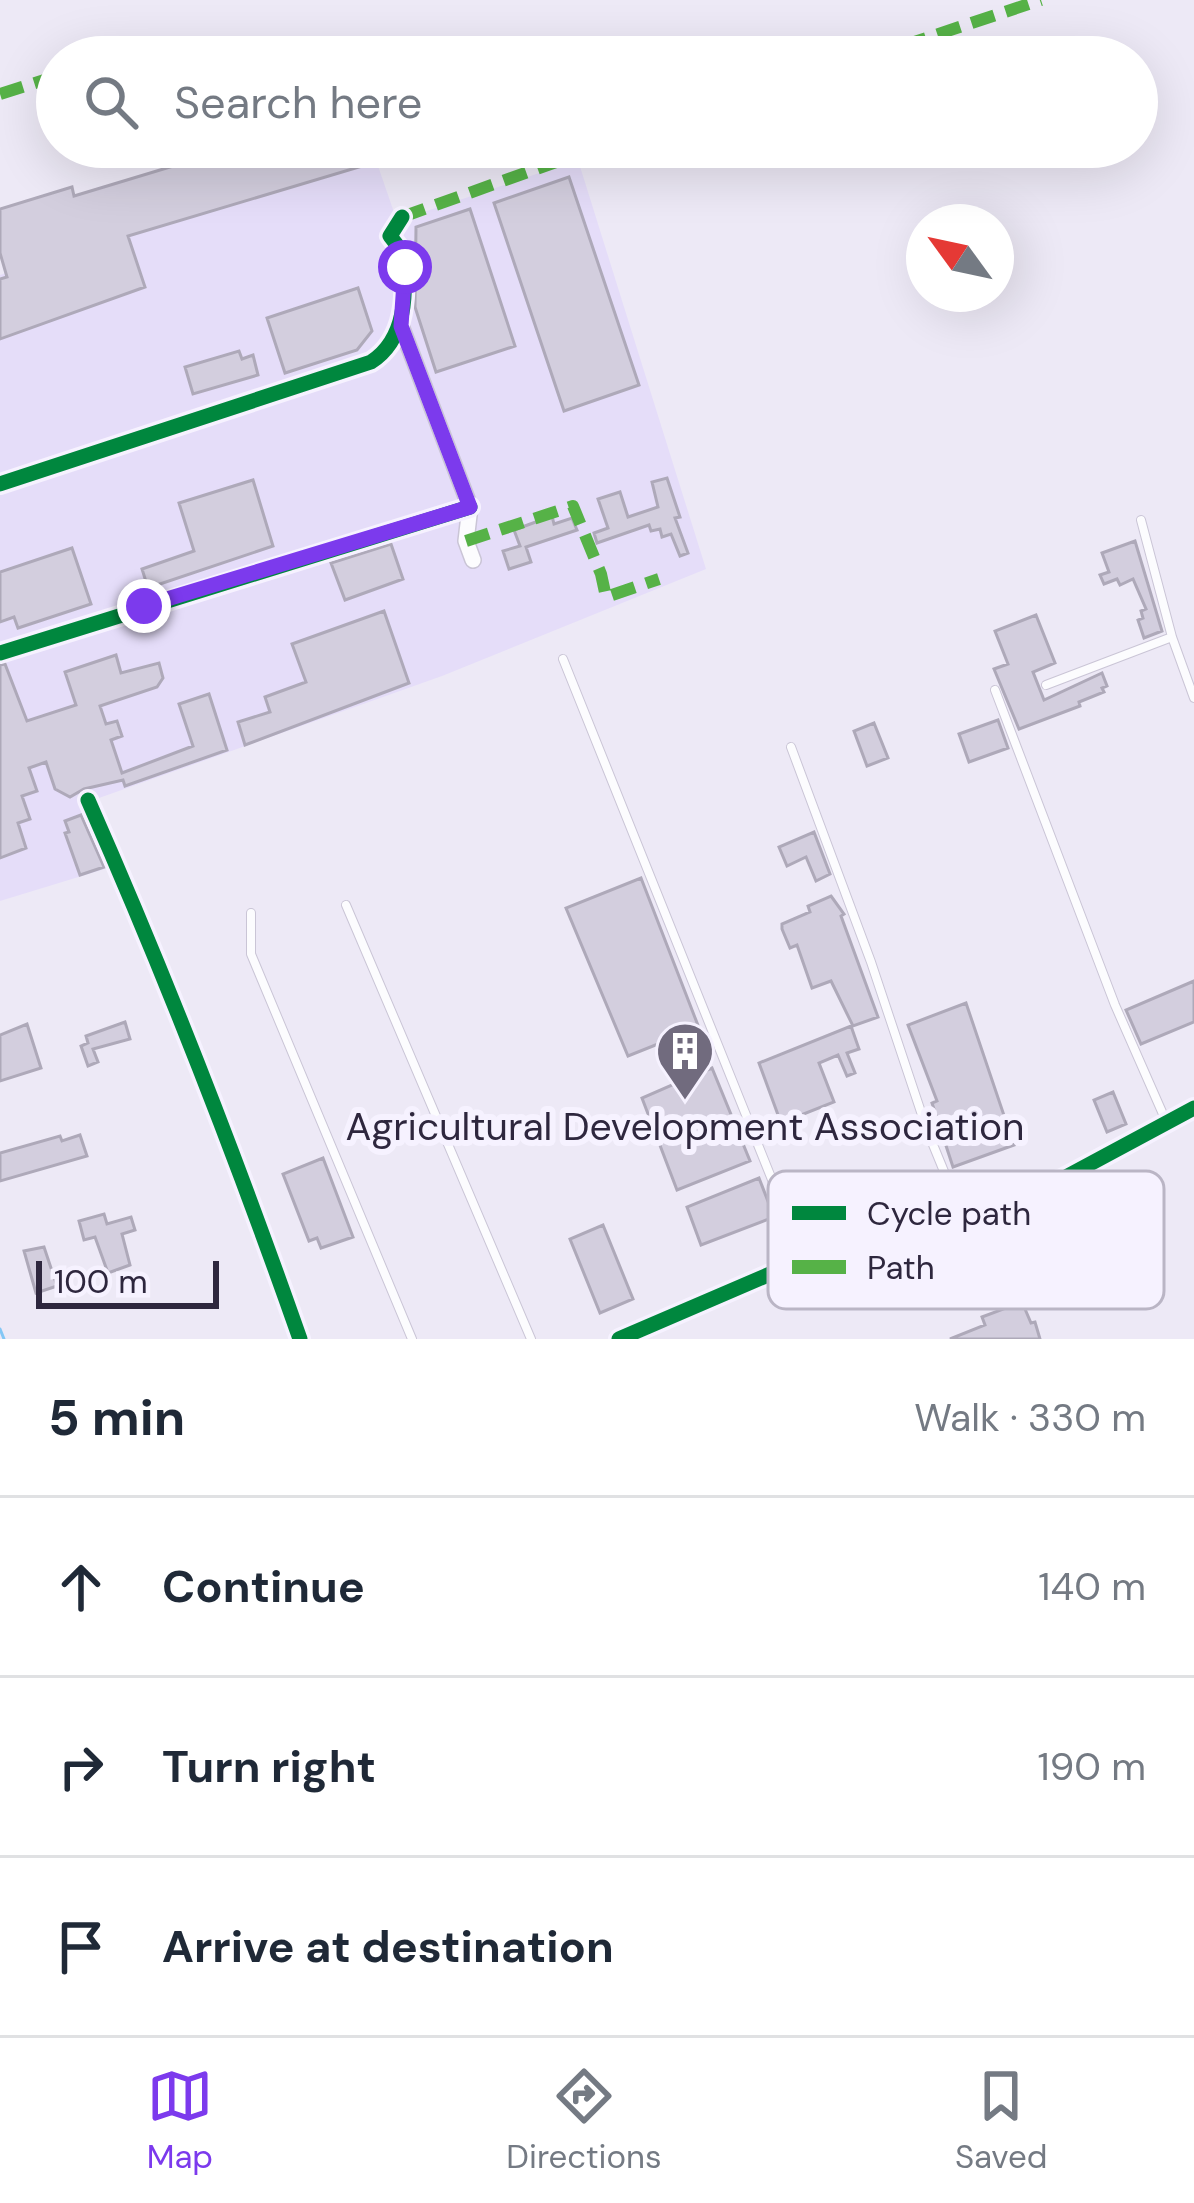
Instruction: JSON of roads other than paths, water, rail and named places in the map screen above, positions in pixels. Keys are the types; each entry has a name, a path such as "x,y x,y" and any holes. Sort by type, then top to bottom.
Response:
{"street":[{"path":"402,217 390,236 404,254 401,326 470,507 466,541 473,560"},
{"path":"0,484 371,362 387,352 401,326"},
{"path":"0,653 470,507"},
{"path":"88,800 238,1164 300,1339"},
{"path":"1078,1171 1194,1108"},
{"path":"619,1339 768,1273"}],"lane":[{"path":"1141,520 1172,637 1194,698"},
{"path":"1046,685 1172,637"},
{"path":"563,659 768,1171"},
{"path":"994,691 1115,1005 1167,1122"},
{"path":"791,747 944,1171"},
{"path":"346,905 531,1339"},
{"path":"250,913 251,954 412,1339"}],"waterway":[{"path":"0,1329 4,1339"}],"place":[{"name":"Agricultural Development Association","path":"685,1102"}]}
